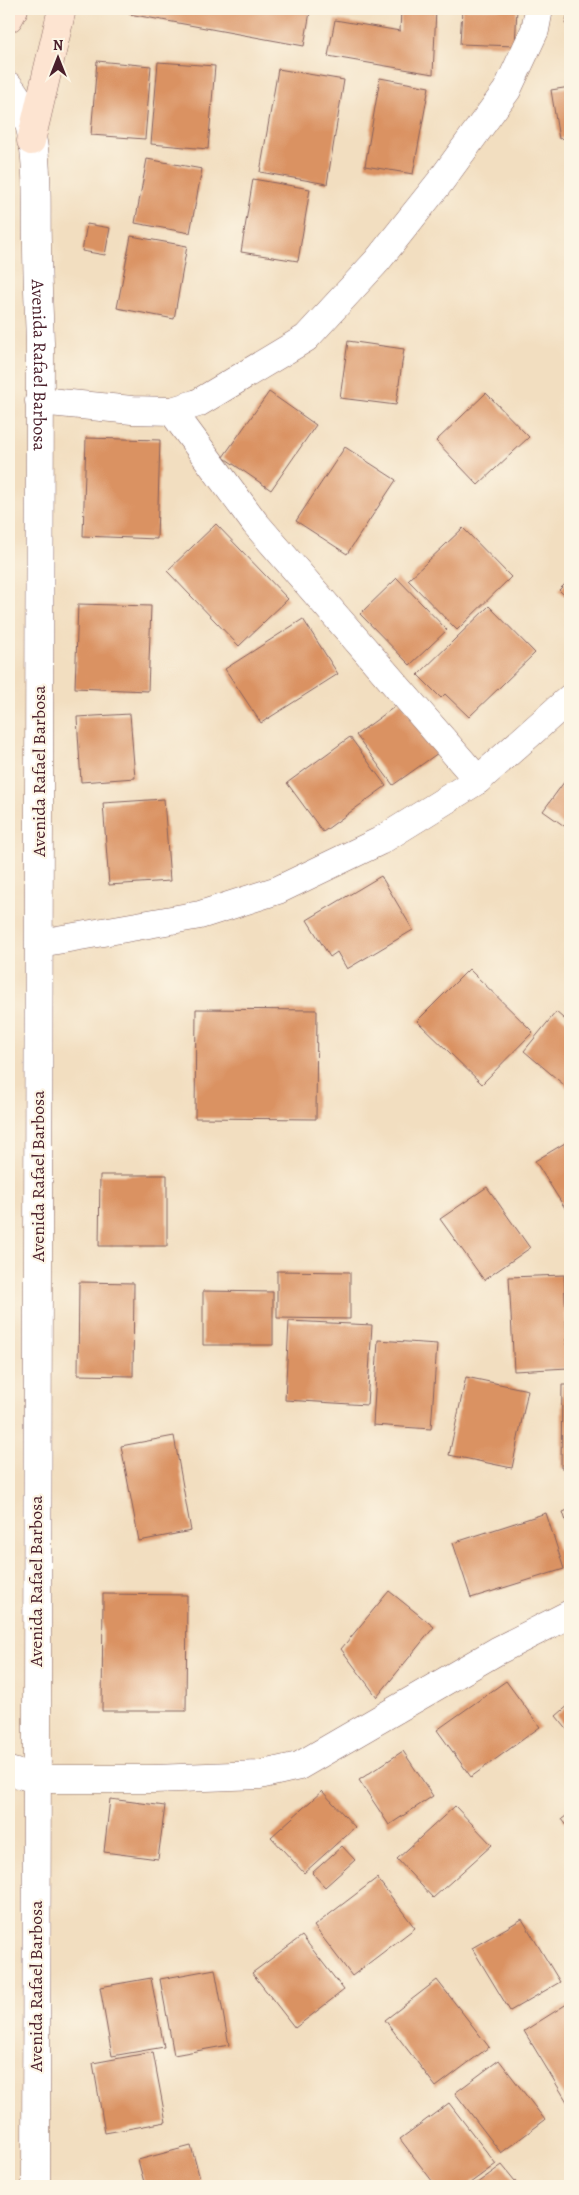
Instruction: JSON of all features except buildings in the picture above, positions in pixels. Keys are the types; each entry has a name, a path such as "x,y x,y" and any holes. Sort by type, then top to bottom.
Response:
{"main road":[{"path":"9,18 14,9"},
{"path":"26,147 62,9"}],"street":[{"path":"39,401 172,412 198,403 306,338 377,261 440,182 507,90 535,30 539,9"},
{"name":"Avenida Rafael Barbosa","path":"9,86 19,97 25,111 39,401 40,943 36,2186"},
{"path":"172,412 256,523 478,780"},
{"path":"40,943 200,915 278,890 380,841 478,780 570,698"},
{"path":"9,1771 36,1779 154,1779 258,1775 299,1766 497,1651 570,1614"}]}
